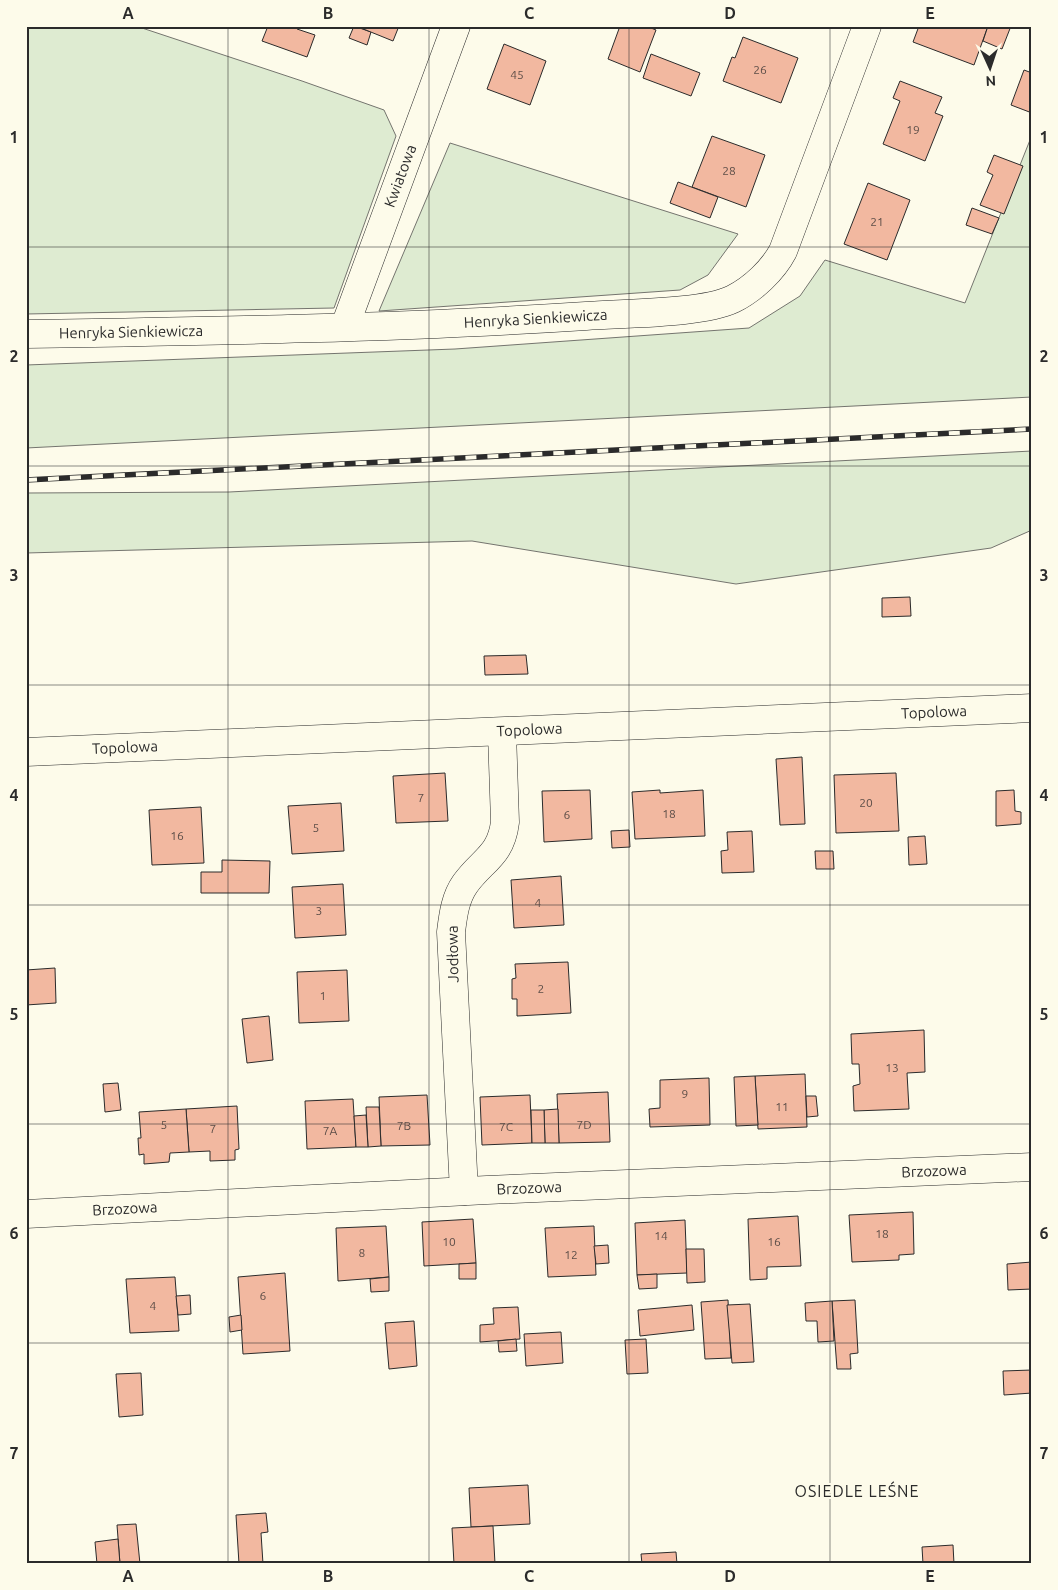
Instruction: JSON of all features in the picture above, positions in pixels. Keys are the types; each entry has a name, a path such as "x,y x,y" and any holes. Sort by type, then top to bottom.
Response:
{"street":[{"name":"Kwiatowa","path":"345,326 456,26"},
{"name":"Henryka Sienkiewicza","path":"26,334 537,319 694,308 733,299 772,269 783,251 867,26"},
{"name":"Topolowa","path":"26,752 502,733 1032,708"},
{"name":"Jodłowa","path":"464,1191 452,924 457,900 464,886 498,850 504,836 502,733"},
{"name":"Brzozowa","path":"26,1214 464,1191 1032,1167"}],"green space":[{"path":"26,26 136,26 384,110 396,136 334,308 26,314"},
{"path":"1032,135 1032,397 26,448 26,365 455,349 749,328 800,296 825,260 965,303"},
{"path":"450,143 738,234 708,275 680,290 379,311"},
{"path":"1032,451 1032,530 991,548 736,584 472,541 26,553 26,493 229,492"}],"building":[{"path":"268,26 298,26 297,29 315,35 307,57 262,41"},
{"path":"354,26 371,32 367,45 349,38"},
{"path":"356,26 399,26 393,41"},
{"path":"620,26 646,26 656,30 640,72 608,59"},
{"path":"919,26 988,26 974,65 913,42"},
{"path":"988,26 1011,26 1002,49 983,41"},
{"path":"743,37 798,58 781,103 723,81 732,57 735,58"},
{"path":"504,44 546,61 530,105 487,89"},
{"path":"651,54 700,73 691,96 643,78"},
{"path":"1024,70 1032,73 1032,113 1011,105"},
{"path":"900,81 942,97 935,113 943,116 925,161 883,144 900,101 893,98"},
{"path":"712,136 765,155 746,207 692,187"},
{"path":"994,155 1023,166 1004,214 980,205 993,175 987,172"},
{"path":"678,182 718,197 710,218 670,203"},
{"path":"868,183 910,200 887,260 844,244"},
{"path":"972,208 999,218 992,234 966,225"},
{"path":"910,597 911,616 882,617 882,598"},
{"path":"526,655 528,674 485,675 484,656"},
{"path":"802,757 805,824 780,825 776,759"},
{"path":"445,773 448,821 396,823 393,776"},
{"path":"896,773 899,831 836,833 834,775"},
{"path":"590,790 592,839 544,842 542,791"},
{"path":"660,790 660,793 703,790 705,836 635,839 632,792"},
{"path":"1014,790 1015,811 1021,812 1021,824 996,826 996,791"},
{"path":"341,803 344,851 292,854 288,806"},
{"path":"201,807 204,863 152,865 149,810"},
{"path":"629,830 630,847 612,848 611,831"},
{"path":"752,831 754,872 722,873 721,851 728,850 727,832"},
{"path":"925,836 927,864 909,865 908,837"},
{"path":"815,851 833,851 834,869 816,869"},
{"path":"222,860 270,861 269,893 201,893 201,872 222,872"},
{"path":"561,876 564,925 514,928 511,880"},
{"path":"343,884 346,935 295,938 292,887"},
{"path":"568,962 571,1013 517,1016 517,999 512,999 512,979 516,978 515,964"},
{"path":"55,968 56,1003 26,1005 26,970"},
{"path":"347,970 349,1021 299,1023 297,972"},
{"path":"269,1016 273,1060 247,1063 242,1019"},
{"path":"924,1030 925,1072 907,1073 909,1109 854,1111 853,1086 860,1084 859,1064 852,1064 851,1034"},
{"path":"805,1074 807,1127 758,1129 755,1076"},
{"path":"755,1076 758,1125 736,1126 734,1077"},
{"path":"709,1078 710,1125 650,1127 649,1109 660,1108 660,1080"},
{"path":"118,1083 121,1110 105,1112 103,1084"},
{"path":"608,1092 610,1142 559,1143 557,1094"},
{"path":"427,1095 430,1145 381,1146 379,1097"},
{"path":"530,1095 532,1143 482,1145 480,1097"},
{"path":"806,1096 816,1096 818,1116 807,1117"},
{"path":"353,1099 356,1147 307,1149 305,1101"},
{"path":"237,1106 239,1149 235,1150 235,1160 210,1161 210,1151 189,1152 186,1109"},
{"path":"366,1107 379,1107 381,1146 368,1147"},
{"path":"186,1109 189,1152 170,1153 169,1162 144,1164 144,1154 139,1155 138,1138 141,1138 139,1112"},
{"path":"558,1109 559,1143 545,1143 544,1110"},
{"path":"531,1110 544,1110 545,1143 532,1143"},
{"path":"366,1115 368,1147 356,1147 354,1116"},
{"path":"913,1212 914,1254 899,1255 899,1260 852,1262 849,1215"},
{"path":"798,1216 801,1266 767,1267 767,1279 750,1280 748,1219"},
{"path":"473,1219 476,1263 424,1266 422,1222"},
{"path":"685,1220 687,1273 637,1275 635,1223"},
{"path":"386,1226 389,1277 338,1281 336,1228"},
{"path":"594,1226 596,1275 548,1277 545,1228"},
{"path":"608,1245 609,1263 596,1264 594,1246"},
{"path":"686,1249 704,1249 705,1282 687,1283"},
{"path":"1032,1262 1032,1289 1008,1290 1007,1264"},
{"path":"476,1263 476,1279 459,1279 459,1264"},
{"path":"285,1273 290,1351 243,1354 238,1277"},
{"path":"657,1274 657,1288 639,1289 637,1275"},
{"path":"175,1277 179,1331 130,1333 126,1279"},
{"path":"389,1277 389,1291 371,1292 370,1279"},
{"path":"190,1295 191,1314 178,1315 176,1296"},
{"path":"728,1300 731,1358 705,1359 701,1302"},
{"path":"855,1300 858,1353 850,1354 851,1369 837,1369 832,1301"},
{"path":"832,1301 834,1341 818,1342 817,1321 806,1321 805,1303"},
{"path":"750,1304 754,1362 732,1363 727,1305"},
{"path":"692,1305 694,1330 640,1336 638,1310"},
{"path":"518,1307 520,1339 480,1342 480,1325 494,1324 493,1308"},
{"path":"241,1315 242,1330 230,1332 229,1317"},
{"path":"414,1321 417,1366 389,1369 385,1323"},
{"path":"561,1332 563,1363 526,1366 524,1334"},
{"path":"516,1339 517,1351 499,1352 498,1341"},
{"path":"646,1339 648,1373 627,1374 625,1340"},
{"path":"1032,1370 1032,1393 1004,1395 1003,1371"},
{"path":"141,1373 143,1415 119,1417 116,1374"},
{"path":"528,1485 530,1524 471,1527 469,1488"},
{"path":"266,1513 268,1532 261,1533 263,1564 239,1564 236,1515"},
{"path":"136,1524 140,1564 120,1564 117,1525"},
{"path":"493,1526 495,1564 454,1564 452,1528"},
{"path":"118,1539 120,1564 97,1564 95,1542"},
{"path":"953,1545 954,1564 923,1564 922,1547"},
{"path":"676,1552 677,1564 642,1564 641,1554"}],"railway":[{"path":"26,480 1032,429"}],"district":[{"name":"OSIEDLE LEŚNE","path":"857,1491"}]}
